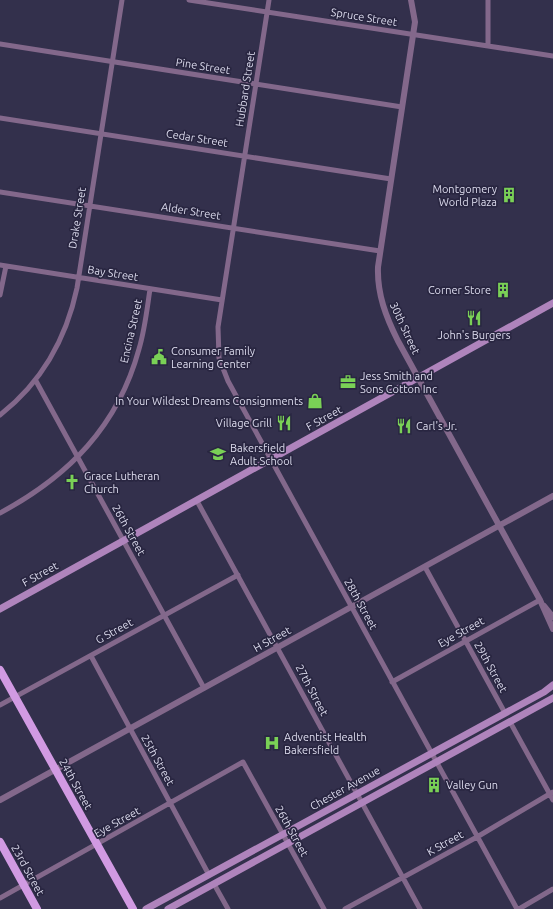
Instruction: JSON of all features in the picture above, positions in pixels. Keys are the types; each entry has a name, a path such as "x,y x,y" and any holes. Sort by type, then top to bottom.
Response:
{"main road":[{"name":"F Street","path":"0,609 553,303"},
{"name":"24th Street","path":"0,670 133,909"},
{"name":"Chester Avenue","path":"146,909 505,713 553,685"},
{"name":"Chester Avenue","path":"168,909 553,698"},
{"name":"23rd Street","path":"0,842 37,909"},
{"path":"185,900 188,893 209,875"}],"street":[{"name":"Drake Street","path":"0,415 23,395 36,381 52,356 64,332 73,306 122,0"},
{"name":"Spruce Street","path":"189,0 553,56"},
{"name":"Hubbard Street","path":"222,300 269,0"},
{"name":"30th Street","path":"411,0 415,13 414,35 380,251 378,278 382,303 392,330 540,600 553,629"},
{"path":"488,0 488,46"},
{"name":"Pine Street","path":"0,44 402,107"},
{"name":"Cedar Street","path":"0,118 391,179"},
{"name":"Alder Street","path":"0,192 380,251"},
{"name":"Bay Street","path":"0,265 222,300"},
{"path":"0,294 6,266"},
{"name":"Encina Street","path":"0,513 40,490 78,458 103,427 128,381 140,348 150,289"},
{"name":"28th Street","path":"222,300 217,337 222,369 392,682 518,909"},
{"name":"26th Street","path":"36,381 204,688"},
{"name":"H Street","path":"0,800 553,496"},
{"name":"27th Street","path":"197,501 420,909"},
{"name":"29th Street","path":"425,567 505,713"},
{"name":"G Street","path":"0,705 238,575"},
{"name":"30th Street","path":"540,600 553,617"},
{"name":"Eye Street","path":"392,682 540,600"},
{"name":"25th Street","path":"91,656 209,875"},
{"path":"510,722 551,793 553,800"},
{"name":"26th Street","path":"243,762 324,909"},
{"name":"Eye Street","path":"0,898 243,762"},
{"name":"K Street","path":"345,909 551,793"},
{"path":"214,884 228,909"},
{"path":"518,909 553,889"}],"place":[{"name":"Montgomery World Plaza","path":"509,195"},
{"name":"Corner Store","path":"503,290"},
{"name":"John's Burgers","path":"474,318"},
{"name":"Consumer Family Learning Center","path":"159,357"},
{"name":"Jess Smith and Sons Cotton Inc","path":"348,382"},
{"name":"In Your Wildest Dreams Consignments","path":"315,401"},
{"name":"Village Grill","path":"284,423"},
{"name":"Carl's Jr.","path":"404,426"},
{"name":"Bakersfield Adult School","path":"218,454"},
{"name":"Grace Lutheran Church","path":"72,482"},
{"name":"Adventist Health Bakersfield","path":"272,743"},
{"name":"Valley Gun","path":"434,785"}]}
